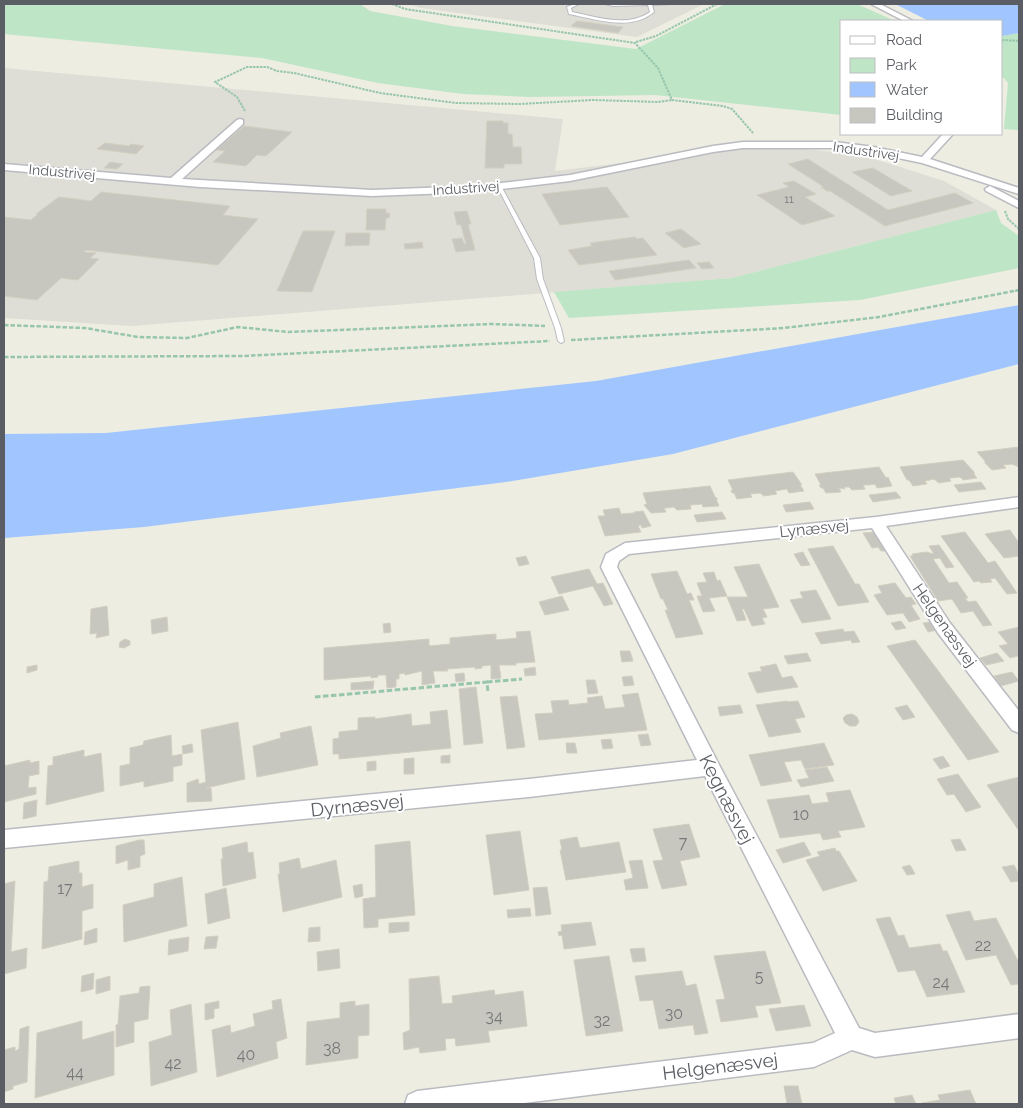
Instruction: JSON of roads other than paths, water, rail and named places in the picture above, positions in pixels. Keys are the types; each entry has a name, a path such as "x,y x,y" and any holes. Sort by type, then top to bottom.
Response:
{"street":[{"path":"875,4 907,20"},
{"path":"173,182 240,122"},
{"path":"924,160 947,135"},
{"name":"Industrivej","path":"4,166 173,182 372,193 476,189 570,178 713,149 763,144 835,145 874,150 924,160 1019,191"},
{"name":"Industrivej","path":"924,160 938,169 992,190 1019,205"},
{"name":"Lynæsvej","path":"612,558 625,549 876,522 1019,502"},
{"name":"Helgenæsvej","path":"876,522 944,628 1019,725"},
{"name":"Kegnæsvej","path":"612,558 610,568 710,767 851,1038"},
{"name":"Dyrnæsvej","path":"4,839 529,788 710,767"},
{"path":"851,1038 875,1044 1019,1026"},
{"name":"Helgenæsvej","path":"417,1104 814,1055 851,1038"}],"lane":[{"path":"577,4 568,7 570,13 630,22 648,16 652,12 650,5"},
{"path":"607,4 670,4"},
{"path":"499,186 537,258 540,279 561,341"}],"water":[{"path":"895,4 1019,4 1019,33 1003,36 1003,20 927,20"},
{"path":"1019,305 1019,364 673,454 506,482 144,527 4,538 4,434 106,433 596,381"}]}
